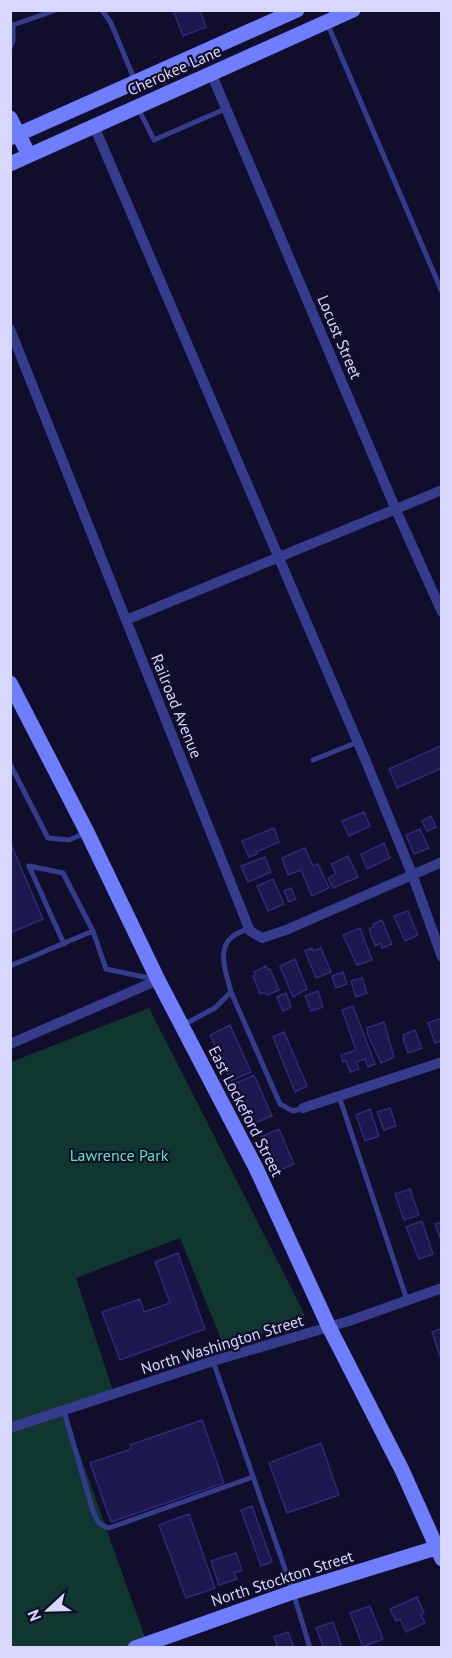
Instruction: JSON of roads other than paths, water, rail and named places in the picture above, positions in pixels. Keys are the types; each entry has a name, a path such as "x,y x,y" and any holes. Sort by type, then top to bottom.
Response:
{"street":[{"name":"Cherokee Lane","path":"15,137 297,10"},
{"name":"Cherokee Lane","path":"10,164 352,10"},
{"name":"Locust Street","path":"211,73 441,612"},
{"path":"10,118 15,137 29,155"},
{"path":"94,126 358,742 412,874 441,957"},
{"name":"Railroad Avenue","path":"10,329 249,928"},
{"path":"126,620 441,490"},
{"name":"East Lockeford Street","path":"10,683 256,1168 329,1327 402,1470 440,1551"},
{"path":"249,928 262,938 286,930 441,862"},
{"path":"10,1044 159,980"},
{"path":"303,1108 441,1062"},
{"name":"North Washington Street","path":"10,1428 213,1361 329,1327 441,1288"},
{"name":"North Stockton Street","path":"135,1647 293,1592 440,1551"}],"lane":[{"path":"10,48 13,41 12,25 56,10"},
{"path":"102,10 111,23 136,82"},
{"path":"326,22 441,292"},
{"path":"137,106 154,140 225,109"},
{"path":"313,760 358,742"},
{"path":"10,764 48,838 69,840 87,832"},
{"path":"64,944 29,866 63,873 93,932 106,969 159,980"},
{"path":"249,928 231,937 225,946 224,957 231,992 280,1104 292,1111 303,1108"},
{"path":"10,966 93,932"},
{"path":"182,1025 215,1008 231,992"},
{"path":"339,1096 407,1300"},
{"path":"213,1361 310,1647"},
{"path":"64,1411 92,1508 102,1526 109,1528 253,1477"}],"park label":[{"name":"Lawrence Park","path":"119,1155"}]}
